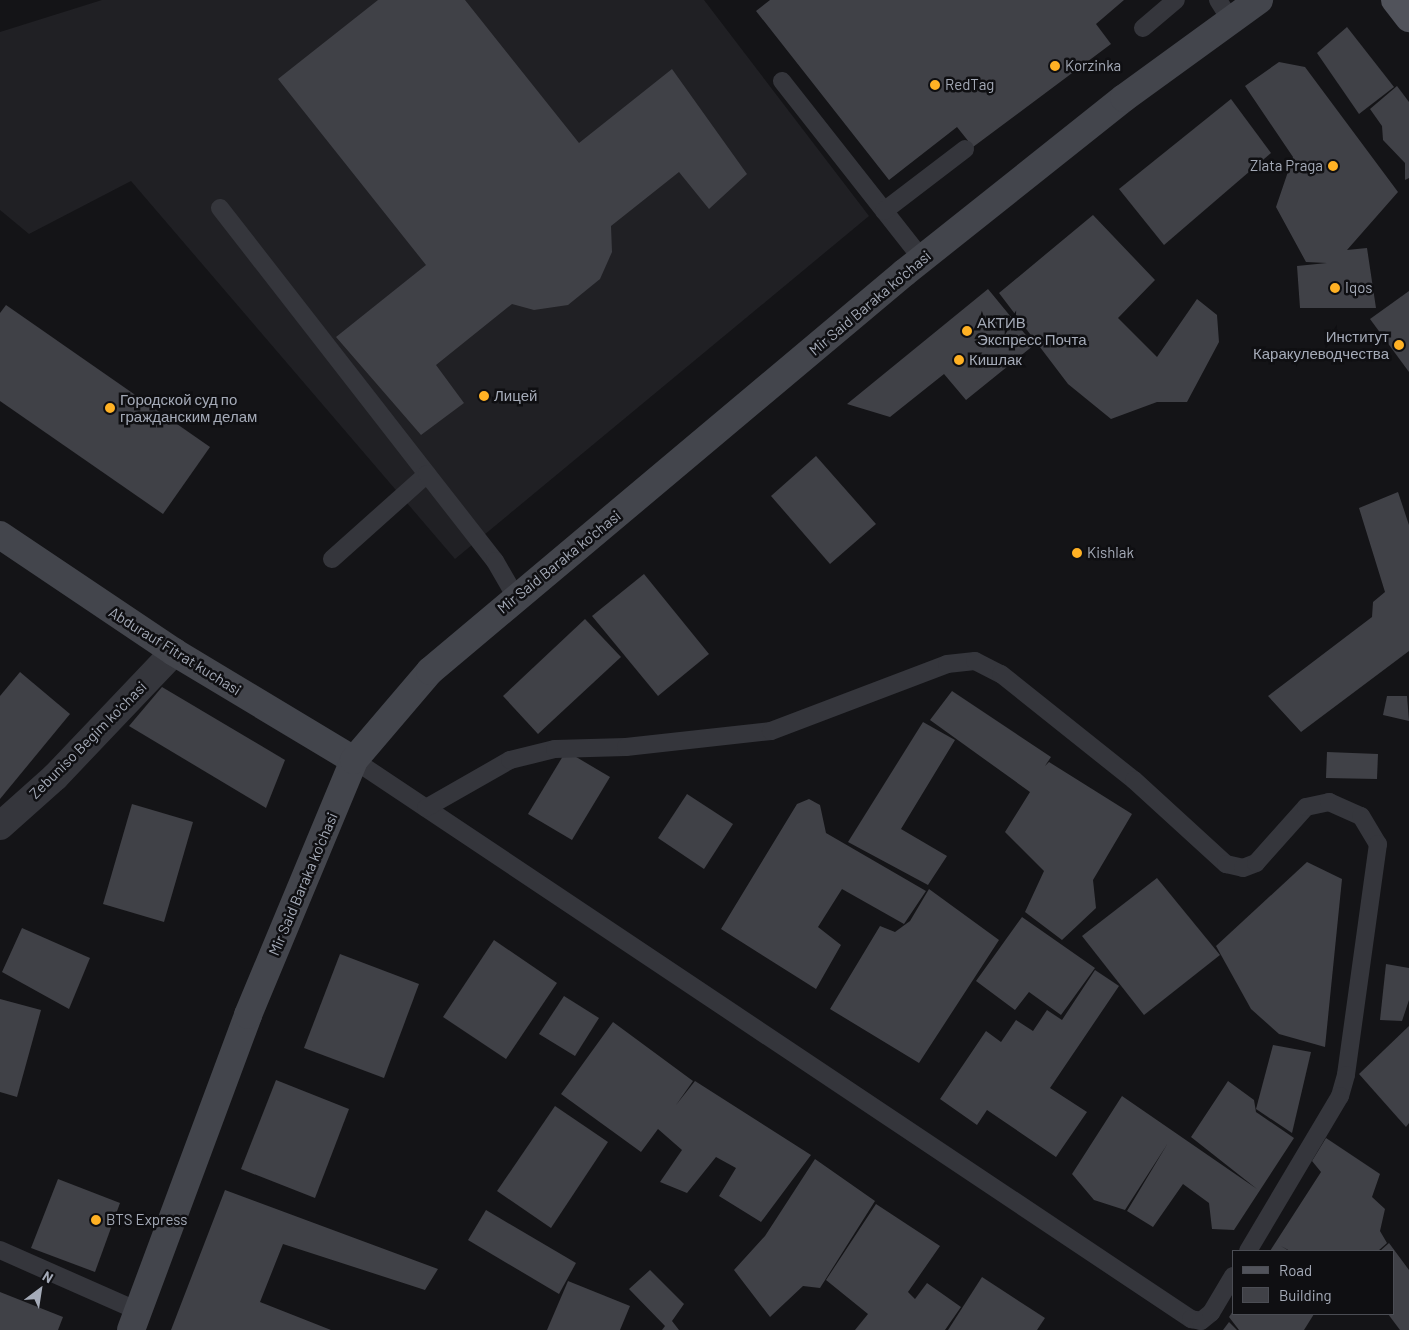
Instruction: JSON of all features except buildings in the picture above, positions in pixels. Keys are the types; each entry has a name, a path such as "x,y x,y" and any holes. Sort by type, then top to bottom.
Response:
{"main road":[{"path":"1395,0 1409,18"}],"street":[{"name":"Mir Said Baraka ko'chasi","path":"134,1320 248,1015 354,760 430,671 515,595 646,493 922,258 1124,98 1225,11 1259,0"},
{"name":"Abdurauf Fitrat kuchasi","path":"0,535 174,652 354,760"},
{"name":"Zebuniso Begim ko'chasi","path":"0,826 55,777 174,652"}],"lane":[{"path":"1142,28 1176,0"},
{"path":"782,81 922,258"},
{"path":"884,211 965,149"},
{"path":"220,208 495,561 515,595"},
{"path":"332,558 427,474"},
{"path":"426,808 510,760 555,749 626,747 771,731 947,664 975,661 1001,674 1134,780 1226,864 1243,868 1256,863 1306,807 1329,802 1361,816 1378,844 1346,1075 1340,1096 1249,1250"},
{"path":"354,760 1191,1319 1198,1326 1232,1277"},
{"path":"0,1250 134,1320"}],"shaded area":[{"name":"Лицей","path":"102,0 704,0 869,216 455,559 131,181 29,234 0,210 0,32"}],"place":[{"name":"Korzinka","path":"1055,66"},
{"name":"RedTag","path":"935,85"},
{"name":"Zlata Praga","path":"1333,166"},
{"name":"Iqos","path":"1335,288"},
{"name":"АКТИВ Экспресс Почта","path":"967,331"},
{"name":"Институт Каракулеводчества","path":"1399,345"},
{"name":"Кишлак","path":"959,360"},
{"name":"Лицей","path":"484,396"},
{"name":"Городской суд по гражданским делам","path":"110,408"},
{"name":"Kishlak","path":"1077,553"},
{"name":"BTS Express","path":"96,1220"}]}
